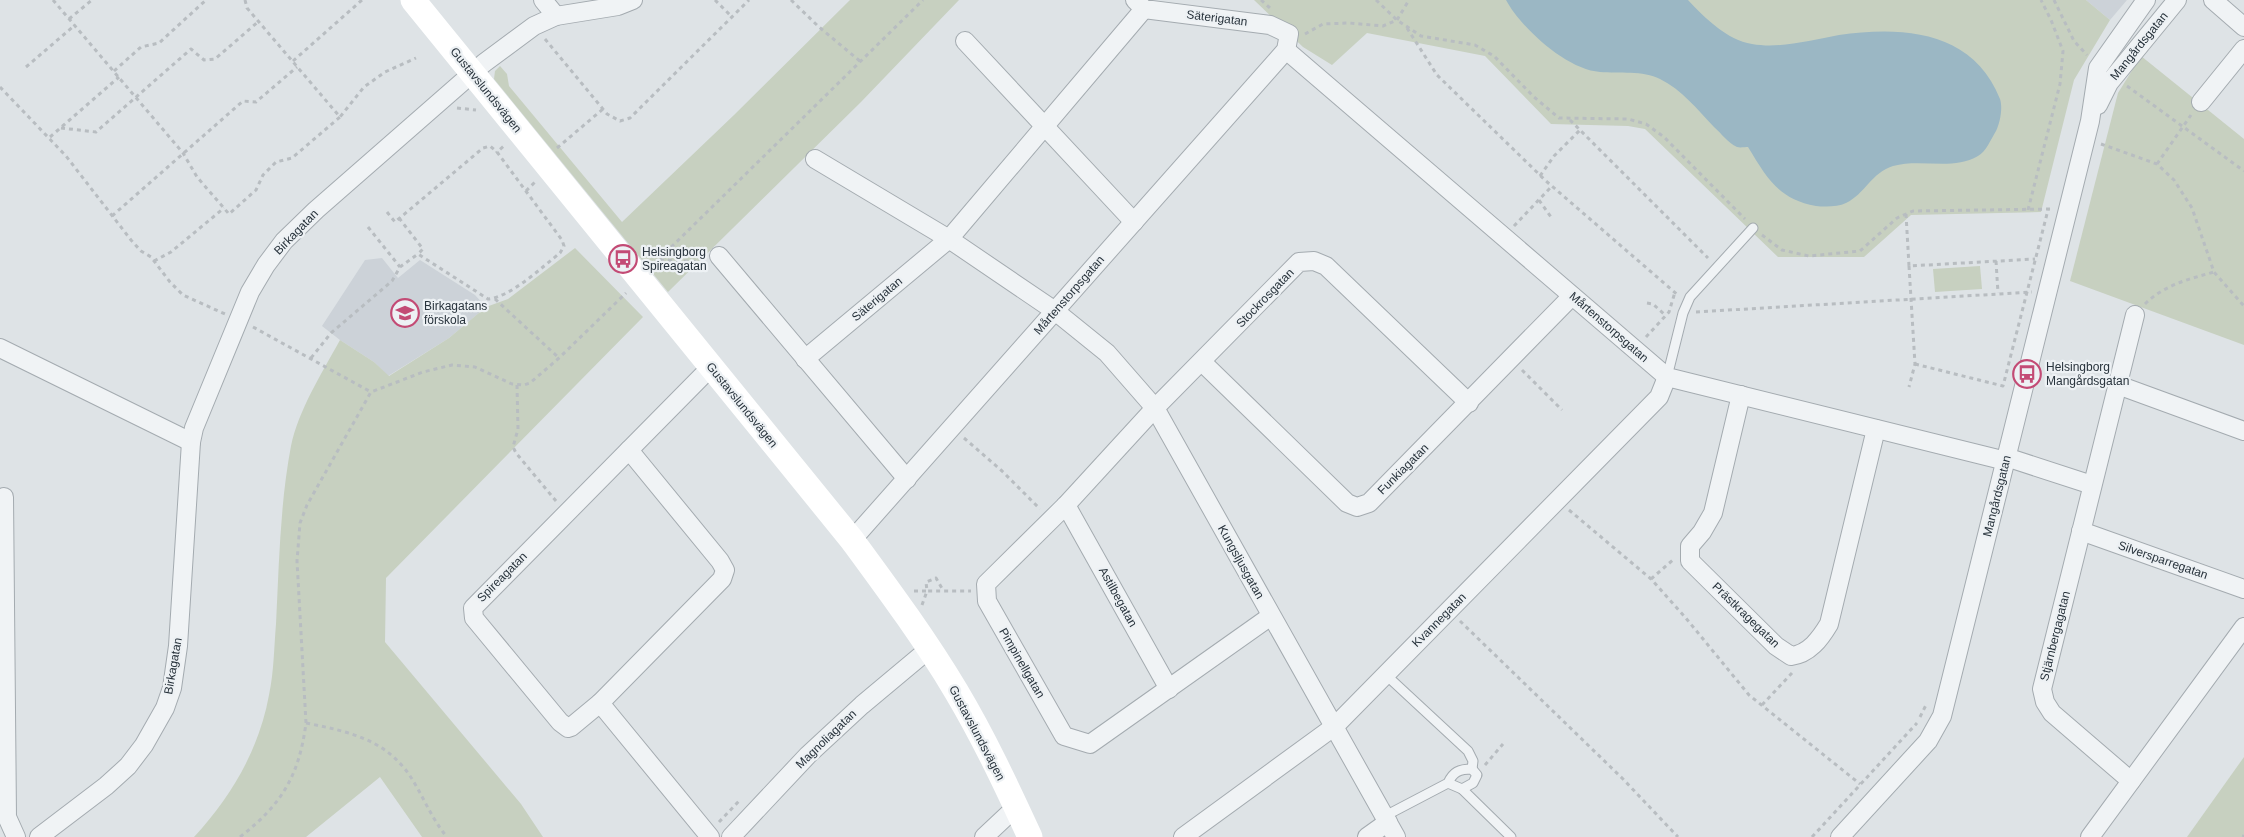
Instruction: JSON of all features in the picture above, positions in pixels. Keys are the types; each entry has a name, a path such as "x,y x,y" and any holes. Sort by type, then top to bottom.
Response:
{"street":[{"name":"Gustavslundsvägen","path":"413,0 852,540 929,649 984,739 1030,837"},
{"path":"543,0 556,16"},
{"name":"Birkagatan","path":"39,837 106,786 128,766 144,745 164,708 172,688 178,646 192,442 198,418 238,320 250,292 266,265 284,241 316,210 472,73 534,26 556,16 618,6 633,0"},
{"name":"Mangårdsgatan","path":"1840,837 1928,741 1942,716 2086,139 2100,65 2146,0"},
{"name":"Mangårdsgatan","path":"2090,121 2109,83 2177,0"},
{"path":"2212,0 2244,27"},
{"name":"Säterigatan","path":"806,359 949,239 1044,126 1140,4 1270,24 1288,42"},
{"path":"965,41 1134,222"},
{"name":"Mårtenstorpsgatan","path":"852,540 1134,222 1288,42 1504,237 1667,377 2006,459"},
{"path":"2200,102 2244,50"},
{"path":"815,159 949,239 1055,311"},
{"path":"722,259 907,479"},
{"name":"Stockrosgatan","path":"1155,408 1299,262 1314,261 1326,266 1469,403"},
{"name":"Funkiagatan","path":"1202,362 1347,503 1357,507 1369,503 1572,296"},
{"name":"Kungsljusgatan","path":"1055,311 1107,354 1155,408 1396,837"},
{"name":"Stjärnbergagatan","path":"2131,781 2052,714 2045,702 2042,690 2135,315"},
{"path":"0,348 192,442"},
{"name":"Spireagatan","path":"629,450 720,561 725,570 722,579 600,703 576,724 568,728 564,726 474,618 473,608 629,450 711,367"},
{"name":"Kvannegatan","path":"1183,837 1335,726 1659,398 1667,377"},
{"path":"2118,385 2244,432"},
{"path":"1690,546 1702,532 1713,513 1741,395"},
{"path":"986,591 986,584 1066,504 1155,408"},
{"path":"1802,655 1822,635 1829,624 1876,429"},
{"path":"2006,459 2092,485"},
{"path":"4,496 7,817 16,837"},
{"name":"Astilbegatan","path":"1066,504 1169,688"},
{"name":"Silversparregatan","path":"2081,531 2244,589"},
{"name":"Prästkragegatan","path":"1690,546 1690,560 1776,646 1791,656 1802,655"},
{"name":"Pimpinellgatan","path":"986,591 987,601 1064,736 1090,744 1271,616"},
{"path":"2090,837 2244,627"},
{"name":"Magnoliagatan","path":"731,837 808,755 862,705 929,649"},
{"path":"600,703 710,837"},
{"path":"984,837 1016,807"},
{"path":"1367,837 1386,819"}],"lane":[{"path":"1667,377 1683,313 1690,297 1716,266 1753,228"},
{"path":"1385,674 1468,751 1473,761 1473,783 1462,789"},
{"path":"1386,819 1448,783 1453,774 1463,769 1474,772"},
{"path":"1448,783 1462,789 1511,837"}],"path":[{"path":"53,0 183,153 198,176 229,214 256,190 263,175 276,162 292,158 340,117 364,87 385,72 416,58"},
{"path":"69,19 92,0"},
{"path":"114,72 141,47 159,43 206,0"},
{"path":"245,0 247,8 340,117"},
{"path":"293,61 362,0"},
{"path":"715,0 732,17"},
{"path":"534,26 603,108 620,121 630,118 749,0"},
{"path":"791,0 819,27 861,62"},
{"path":"651,268 923,0"},
{"path":"1376,0 1397,20 1421,36 1475,45 1494,56 1534,97 1559,118 1569,120 1628,119 1646,124 1664,137 1753,228 1782,250 1809,256 1860,251 1897,218 1913,211 2068,209"},
{"path":"1288,42 1323,24 1349,23 1383,26 1397,20 1409,0"},
{"path":"2028,210 2060,84 2063,51 2052,20 2041,0"},
{"path":"2054,0 2080,49 2100,65"},
{"path":"61,128 96,132 191,49 204,60 215,59 259,21"},
{"path":"26,68 74,25"},
{"path":"1407,27 1437,75 1540,176 1687,303"},
{"path":"112,216 243,101 256,102 297,67"},
{"path":"50,137 119,77"},
{"path":"2114,77 2244,171"},
{"path":"0,87 50,137 84,177 131,240 154,261 183,295 238,320"},
{"path":"2157,164 2200,102"},
{"path":"453,109 469,108 481,112"},
{"path":"551,153 603,108"},
{"path":"1569,120 1716,266"},
{"path":"1540,176 1554,156 1580,130"},
{"path":"497,152 520,132"},
{"path":"2086,139 2157,164 2174,180 2192,208 2214,272 2244,306"},
{"path":"387,212 395,222 483,148 490,146 497,152 562,240 564,246 560,253 514,288 495,299 488,299 472,291 418,254"},
{"path":"532,173 538,180"},
{"path":"1504,237 1552,186"},
{"path":"1538,200 1551,217"},
{"path":"154,261 171,252 224,208"},
{"path":"1915,364 2003,386 2048,210"},
{"path":"1906,214 1915,364 1910,387"},
{"path":"311,358 331,333 392,281 400,267 423,248 400,218"},
{"path":"368,227 400,267"},
{"path":"659,260 722,259"},
{"path":"1908,266 2035,259"},
{"path":"1996,261 1998,293"},
{"path":"2135,315 2146,302 2167,288 2184,280 2214,272"},
{"path":"621,287 626,293"},
{"path":"240,837 270,812 289,786 302,749 306,723 297,561 300,523 307,505 371,392 423,372 452,364 475,367 506,382 524,385 536,379 630,289"},
{"path":"1634,350 1669,312 1675,292"},
{"path":"1683,313 1910,298 2048,292"},
{"path":"495,299 559,358"},
{"path":"1647,303 1653,304 1665,315"},
{"path":"255,318 251,326 371,392"},
{"path":"1511,360 1562,410"},
{"path":"516,385 518,430 513,447 557,502"},
{"path":"952,427 1002,471 1042,512"},
{"path":"550,509 564,496"},
{"path":"1557,500 1651,579 1749,695 1860,784"},
{"path":"1651,579 1690,546"},
{"path":"920,608 924,603 927,591 926,582 931,578 936,578 943,590"},
{"path":"927,591 986,591"},
{"path":"1448,610 1623,779 1678,837"},
{"path":"1762,706 1796,669 1802,655"},
{"path":"1812,837 1860,784 1899,745 1918,722 1929,698"},
{"path":"306,723 361,736 388,752 406,771 431,817 447,837"},
{"path":"1474,772 1503,744"}],"shaded area":[{"path":"2086,0 2127,0 2110,20"},
{"name":"Birkagatans förskola","path":"382,258 398,278 420,260 475,295 486,307 449,338 388,376 374,362 322,326 365,260"}],"green space":[{"path":"850,0 959,0 861,102 668,292 494,79 495,71 500,66 507,74 509,86 622,222"},
{"path":"1254,0 2086,0 2110,20 2074,80 2041,212 1911,215 1864,257 1778,257 1645,129 1628,126 1551,124 1485,56 1367,33 1332,65 1303,47"},
{"path":"2141,56 2244,139 2244,345 2070,281 2118,93"},
{"path":"575,248 643,317 386,578 385,642 521,804 543,837 422,837 380,777 306,837 194,837 220,806 242,772 251,754 264,715 273,668 282,512 291,446 305,405 340,340 374,362 389,376 449,338 486,307 508,299"},
{"path":"1980,266 1982,289 1935,292 1933,269"},
{"path":"2244,757 2244,837 2187,837"}],"water":[{"path":"1506,0 1688,0 1709,21 1725,33 1743,42 1763,45 1796,43 1863,32 1911,33 1933,38 1954,46 1972,59 1988,76 2000,99 2000,120 1988,145 1978,156 1958,163 1914,163 1893,166 1879,173 1853,199 1846,203 1816,206 1803,203 1792,198 1775,185 1761,168 1748,147 1738,147 1731,143 1689,100 1668,83 1646,74 1600,72 1574,64 1546,46 1534,35 1522,23"}],"place":[{"name":"Helsingborg Spireagatan","path":"623,259"},
{"name":"Birkagatans förskola","path":"405,313"},
{"name":"Helsingborg Mangårdsgatan","path":"2027,374"}]}
